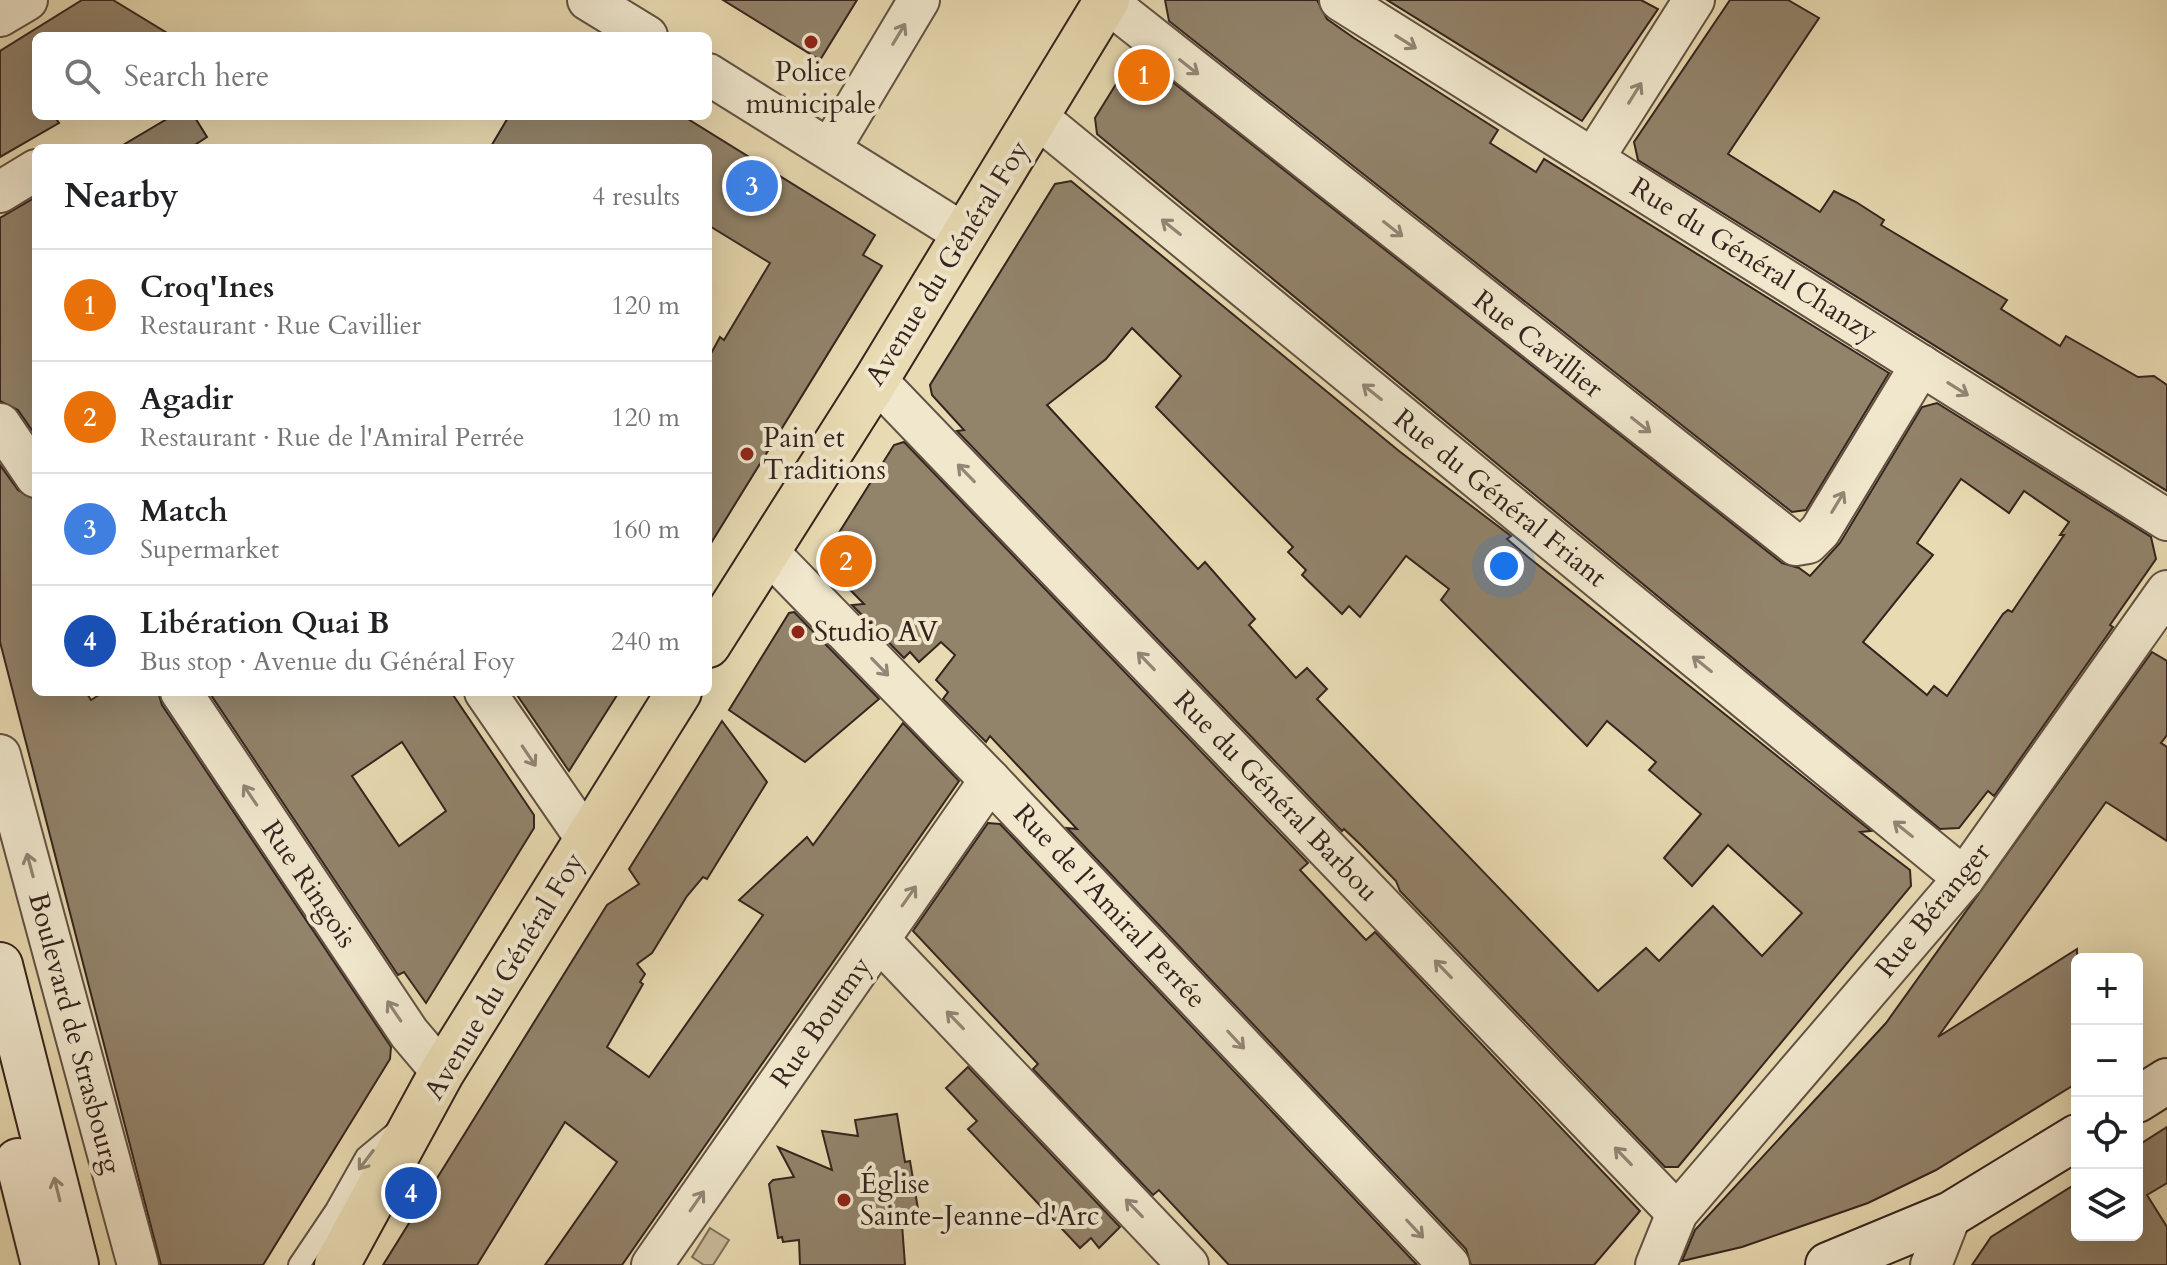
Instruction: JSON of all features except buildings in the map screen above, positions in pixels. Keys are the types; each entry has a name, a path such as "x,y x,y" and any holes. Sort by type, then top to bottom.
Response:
{"main road":[{"name":"Avenue du Général Foy","path":"712,639 876,380 1107,0"},
{"name":"Avenue du Général Foy","path":"337,1265 433,1090 677,696"},
{"name":"Boulevard de Strasbourg","path":"0,965 76,1265"},
{"path":"2142,1097 2167,1081"},
{"path":"0,1089 44,1265"},
{"path":"1828,1265 1951,1214 2071,1141"}],"street":[{"path":"0,16 27,0"},
{"path":"588,0 640,32"},
{"path":"830,149 919,0"},
{"name":"Rue Cavillier","path":"1107,0 1796,545 1808,543 1820,531 1921,365"},
{"name":"Rue du Général Chanzy","path":"1340,0 2167,520"},
{"path":"1593,159 1690,1"},
{"path":"712,76 964,234"},
{"name":"Rue du Général Friant","path":"1037,117 1964,878"},
{"path":"0,192 32,172"},
{"name":"Rue du Général Barbou","path":"876,380 1677,1213"},
{"path":"0,424 32,471"},
{"name":"Rue de l'Amiral Perrée","path":"767,551 990,780 1449,1265"},
{"name":"Rue Béranger","path":"1656,1265 1677,1213 1964,878 2167,591"},
{"name":"Rue Ringois","path":"184,696 409,1033 433,1090"},
{"path":"488,696 587,840"},
{"name":"Boulevard de Strasbourg","path":"0,755 138,1265"},
{"name":"Rue Boutmy","path":"652,1265 990,780"},
{"path":"879,940 1188,1265"},
{"path":"1931,1265 1951,1214"}],"lane":[{"path":"299,1265 336,1210 366,1157 433,1090"}],"shaded area":[{"path":"710,1228 729,1240 713,1265 704,1265 692,1257"}],"place":[{"name":"Police municipale","path":"811,42"},
{"name":"Croq'Ines","path":"1144,75"},
{"name":"Match","path":"752,186"},
{"name":"Pain et Traditions","path":"747,454"},
{"name":"Agadir","path":"846,561"},
{"name":"Studio AV","path":"798,632"},
{"name":"Libération Quai B","path":"411,1193"},
{"name":"Église Sainte-Jeanne-d'Arc","path":"844,1200"}]}
